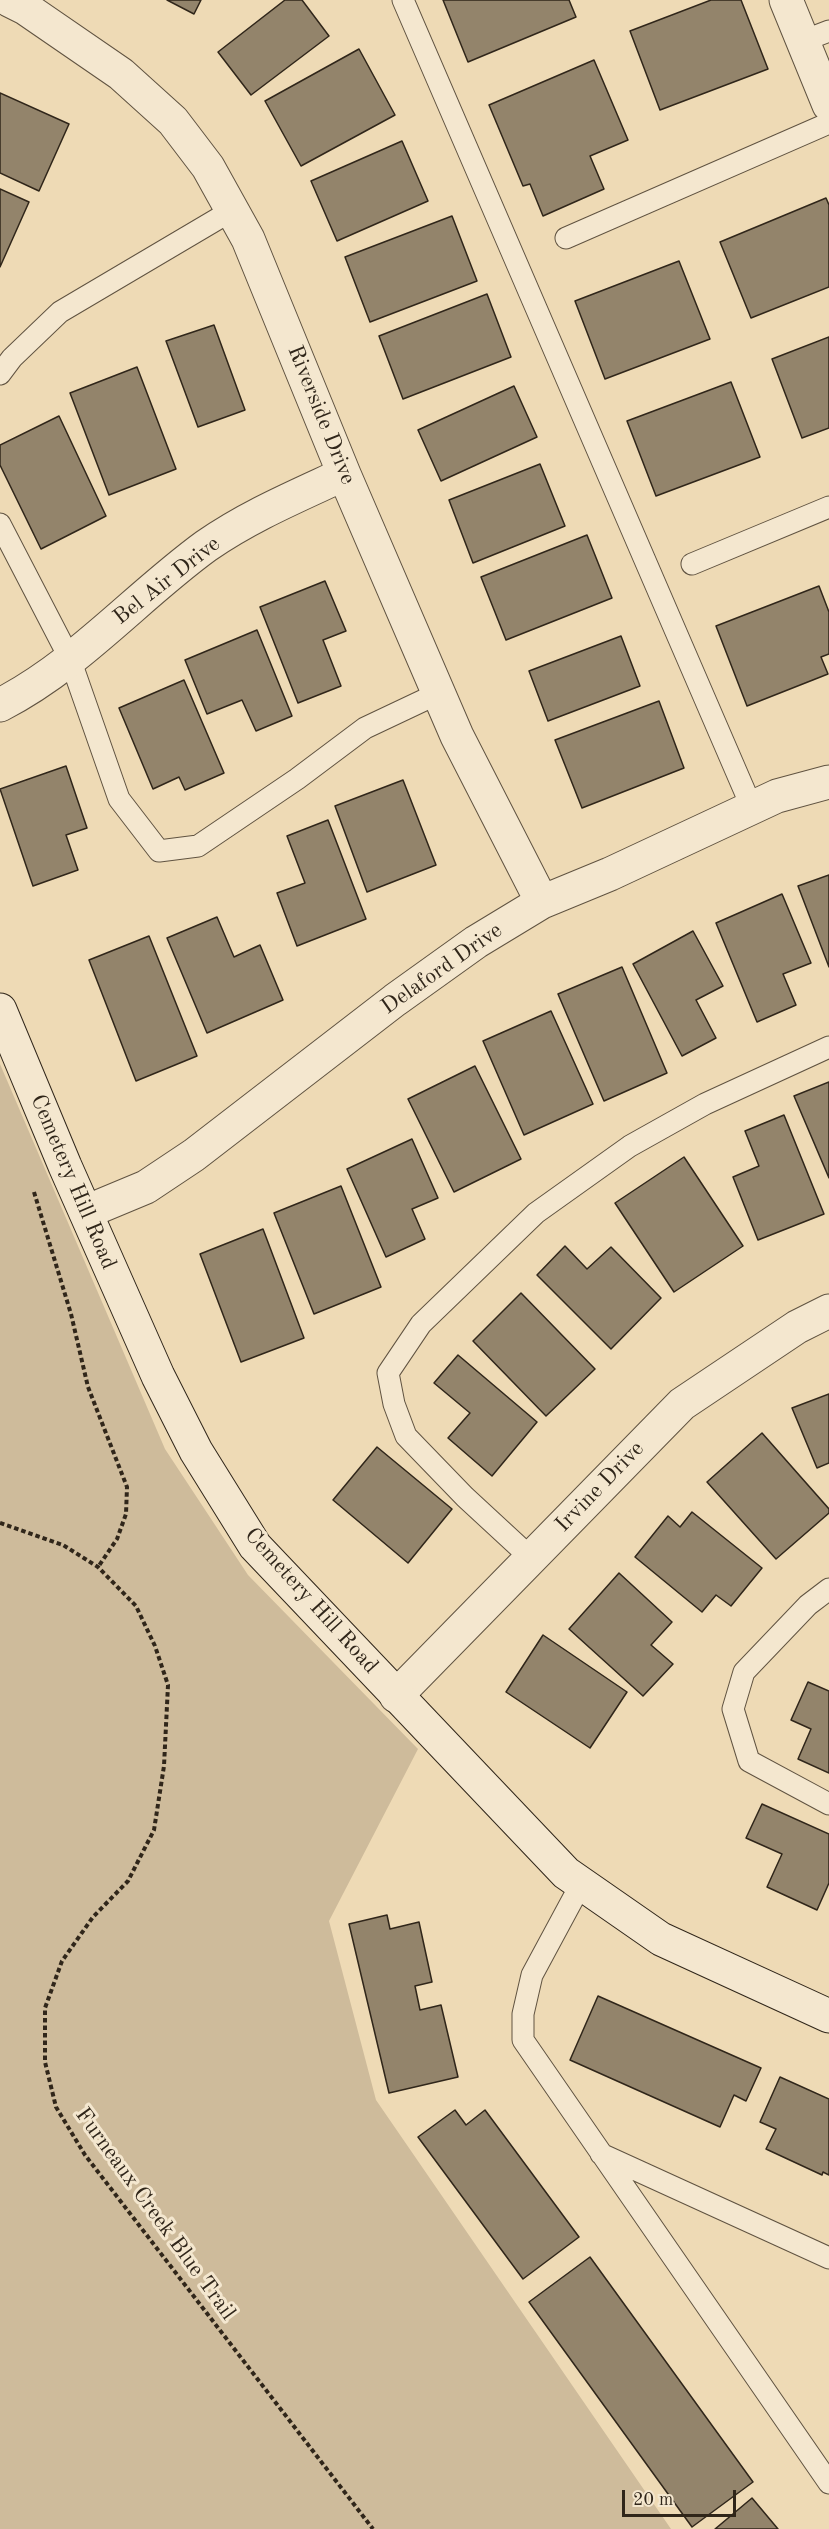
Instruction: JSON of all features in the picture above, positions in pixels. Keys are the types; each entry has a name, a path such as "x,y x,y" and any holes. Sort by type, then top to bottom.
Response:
{"street":[{"name":"Riverside Drive","path":"9,0 25,8 121,74 173,121 208,167 249,239 344,474 457,736 542,902"},
{"path":"786,0 816,36 829,105"},
{"name":"Bel Air Drive","path":"0,705 22,694 70,659 207,546 263,511 344,474"},
{"name":"Delaford Drive","path":"86,1212 146,1187 194,1155 404,994 476,942 542,902 610,874 777,796 829,782"},
{"name":"Cemetery Hill Road","path":"0,1010 64,1166 168,1395 196,1451 255,1546 566,1873 661,1939 829,2016"},
{"name":"Irvine Drive","path":"396,1696 682,1404 797,1327 829,1311"}],"lane":[{"path":"403,0 752,808"},
{"path":"566,238 829,123"},
{"path":"0,374 12,358 60,312 231,211"},
{"path":"692,564 829,507"},
{"path":"0,525 70,659 119,799 159,850 198,846 297,779 365,728 439,693"},
{"path":"531,1558 465,1497 406,1436 394,1404 388,1373 421,1324 536,1213 630,1146 705,1104 829,1047"},
{"path":"829,1589 808,1605 744,1672 733,1709 749,1761 829,1804"},
{"path":"581,1884 532,1975 523,2014 523,2040 829,2483"},
{"path":"600,2154 829,2258"}],"path":[{"path":"64,1166 28,1173 71,1314 88,1387 127,1487 126,1514 117,1539 98,1567"},
{"name":"Furneaux Creek Blue Trail","path":"0,1522 63,1545 98,1567 136,1606 155,1646 168,1685 164,1766 154,1830 128,1881 93,1917 62,1961 45,2008 45,2062 56,2107 85,2155 373,2529"}],"shaded area":[{"path":"0,1064 165,1449 248,1575 418,1749 329,1921 376,2100 671,2529 0,2529"}],"building":[{"path":"167,0 201,0 194,14"},
{"path":"285,0 302,0 329,36 251,95 218,52"},
{"path":"443,0 569,0 576,17 468,62"},
{"path":"711,0 741,0 768,69 660,110 630,31"},
{"path":"359,49 395,115 301,166 265,101"},
{"path":"594,60 628,140 590,156 604,189 543,216 530,184 523,186 489,105"},
{"path":"0,93 69,124 39,191 0,173"},
{"path":"402,141 428,201 337,241 311,181"},
{"path":"0,189 29,202 0,267"},
{"path":"826,198 829,205 829,287 751,318 720,242"},
{"path":"452,216 477,281 370,322 345,257"},
{"path":"679,261 710,339 605,379 575,301"},
{"path":"487,294 511,357 403,399 379,336"},
{"path":"214,325 245,410 198,427 166,341"},
{"path":"829,337 829,428 802,438 772,359"},
{"path":"137,367 176,469 109,495 70,393"},
{"path":"731,382 760,457 656,496 627,421"},
{"path":"514,386 537,437 441,481 418,430"},
{"path":"59,416 106,516 41,549 0,465 0,445"},
{"path":"540,464 565,526 473,563 449,500"},
{"path":"587,535 612,598 506,640 481,577"},
{"path":"325,581 346,631 323,640 341,686 298,703 260,607"},
{"path":"819,586 829,612 829,654 821,657 828,674 747,706 716,626"},
{"path":"257,630 292,716 256,731 242,700 207,714 185,660"},
{"path":"621,636 640,686 548,721 529,671"},
{"path":"184,680 224,773 185,790 179,777 153,789 119,708"},
{"path":"659,701 684,768 582,808 555,740"},
{"path":"66,766 87,828 66,835 78,870 33,886 0,789"},
{"path":"403,780 436,865 367,892 335,806"},
{"path":"328,820 366,919 297,946 277,893 305,883 287,836"},
{"path":"829,875 829,967 798,886"},
{"path":"782,894 811,963 783,974 796,1005 757,1022 716,923"},
{"path":"217,917 234,957 260,945 283,1000 207,1033 167,938"},
{"path":"693,931 723,986 696,1000 716,1038 682,1056 633,964"},
{"path":"149,936 197,1056 136,1081 89,960"},
{"path":"622,967 667,1073 604,1101 558,994"},
{"path":"551,1011 593,1104 524,1135 483,1041"},
{"path":"475,1066 521,1159 454,1192 408,1099"},
{"path":"829,1082 829,1178 794,1096"},
{"path":"784,1115 824,1214 758,1240 733,1177 759,1166 745,1131"},
{"path":"412,1139 438,1198 412,1209 425,1239 386,1257 347,1169"},
{"path":"684,1157 743,1246 674,1292 615,1203"},
{"path":"341,1186 381,1287 314,1314 274,1213"},
{"path":"263,1229 304,1338 241,1362 200,1254"},
{"path":"565,1246 587,1269 611,1247 661,1298 611,1349 537,1275"},
{"path":"521,1293 595,1369 546,1416 473,1341"},
{"path":"458,1355 537,1422 492,1476 448,1438 470,1413 434,1383"},
{"path":"829,1394 829,1463 817,1468 792,1408"},
{"path":"762,1433 829,1509 829,1513 776,1559 707,1482"},
{"path":"377,1447 452,1509 408,1563 333,1500"},
{"path":"692,1512 762,1568 731,1606 716,1595 702,1612 635,1557 668,1516 680,1527"},
{"path":"619,1573 672,1622 651,1645 673,1664 643,1696 569,1629"},
{"path":"543,1635 627,1692 590,1748 506,1692"},
{"path":"808,1682 829,1691 829,1773 798,1759 811,1729 791,1720"},
{"path":"762,1804 829,1834 829,1883 817,1910 767,1887 782,1854 746,1838"},
{"path":"387,1915 390,1929 419,1922 432,1982 415,1986 420,2010 441,2005 458,2077 389,2093 349,1924"},
{"path":"598,1996 761,2068 746,2101 734,2095 720,2127 570,2060"},
{"path":"780,2077 829,2099 829,2175 823,2172 822,2175 766,2149 776,2129 760,2122"},
{"path":"455,2110 466,2125 485,2110 579,2237 523,2279 418,2137"},
{"path":"590,2257 753,2482 692,2527 529,2302"},
{"path":"752,2498 778,2529 715,2529"}]}
